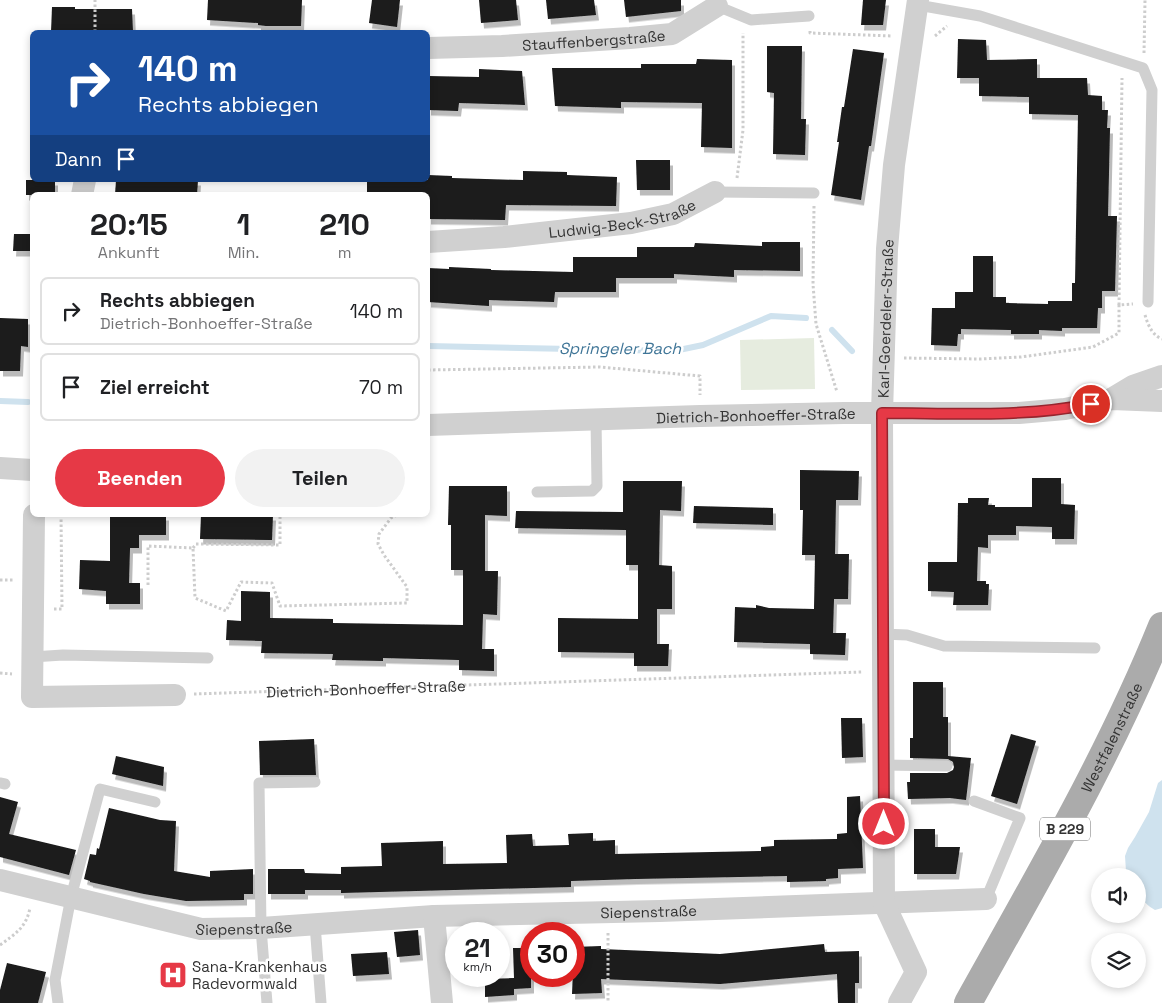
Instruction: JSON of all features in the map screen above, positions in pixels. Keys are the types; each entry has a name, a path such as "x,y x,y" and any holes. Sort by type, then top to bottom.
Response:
{"main road":[{"name":"Westfalenstraße","path":"968,1003 1095,772 1162,626"}],"street":[{"name":"Karl-Goerdeler-Straße","path":"884,903 882,413 884,358 890,208 894,165 922,38 918,2"},
{"name":"Stauffenbergstraße","path":"430,48 502,46 672,34 717,6"},
{"name":"Ludwig-Beck-Straße","path":"430,242 504,237 632,223 673,214 715,192"},
{"name":"Dietrich-Bonhoeffer-Straße","path":"430,425 844,413 991,414 1043,412 1112,398 1133,386 1162,376"},
{"name":"Dietrich-Bonhoeffer-Straße","path":"1112,398 1162,402"},
{"path":"0,468 30,470"},
{"path":"34,517 32,697 175,695"},
{"name":"Siepenstraße","path":"0,880 201,929 261,928 434,916 608,913 986,899"},
{"path":"884,903 916,972 899,1003"},
{"path":"434,916 442,1003"}],"lane":[{"name":"Karl-Goerdeler-Straße","path":"918,2 980,16 1143,68"},
{"name":"Stauffenbergstraße","path":"717,6 751,20 809,16"},
{"path":"1143,68 1152,90 1146,306"},
{"name":"Ludwig-Beck-Straße","path":"715,192 814,193"},
{"path":"537,492 592,491 597,486 596,419"},
{"path":"882,634 907,635 944,646 1094,648"},
{"path":"32,657 64,655 208,658"},
{"path":"883,765 947,766"},
{"path":"267,1003 261,928 259,783 315,782"},
{"path":"58,1003 55,980 71,898 100,789 155,802"},
{"name":"Siepenstraße","path":"974,801 1020,818 986,899"},
{"path":"315,924 321,1003"}],"path":[{"path":"95,0 95,30"},
{"path":"1143,68 1145,0"},
{"path":"809,16 810,33 922,38 946,26 956,26"},
{"path":"715,192 739,177 743,130 743,31"},
{"path":"884,358 980,359 1020,357 1093,347 1119,333 1123,78 1114,75"},
{"path":"814,193 813,284 816,324 844,413"},
{"path":"1120,305 1146,306 1148,324 1157,337 1162,339"},
{"path":"430,370 600,367 700,376"},
{"path":"33,609 62,609 61,517"},
{"path":"280,517 280,545 196,544 193,548 195,598 226,611 241,582 272,583 280,606 407,603 407,587 378,544 380,534 394,517"},
{"path":"148,585 148,546 193,548"},
{"name":"Dietrich-Bonhoeffer-Straße","path":"175,695 883,672"},
{"path":"0,945 21,929 28,920 32,901"},
{"path":"608,913 608,1003"}],"shaded area":[{"path":"814,338 815,389 741,390 740,340"}],"water":[{"path":"1162,780 1162,908 1155,910 1146,903 1146,868 1126,868 1125,856 1149,812 1158,783"}],"building":[{"path":"208,0 302,0 301,26 266,26 258,25 258,23 207,20"},
{"path":"372,0 400,0 397,27 369,23"},
{"path":"479,0 516,0 518,20 481,23"},
{"path":"546,0 594,0 596,15 548,19"},
{"path":"624,0 681,0 681,11 626,17"},
{"path":"863,0 886,0 883,25 861,25"},
{"path":"52,7 132,9 133,30 51,30"},
{"path":"958,39 986,40 987,60 1037,59 1037,78 1087,78 1088,95 1102,96 1102,110 1108,110 1107,128 1110,128 1108,216 1117,216 1115,291 1102,291 1102,308 1098,308 1097,328 1062,328 1062,331 1039,330 1039,334 1011,334 1011,330 961,329 961,334 958,334 957,346 931,345 932,308 955,308 955,292 973,292 973,256 993,256 993,297 1006,297 1006,303 1048,304 1048,301 1072,301 1072,283 1075,283 1078,115 1029,114 1029,97 979,96 979,78 957,78"},
{"path":"767,46 802,46 801,119 806,119 805,155 773,154 774,93 767,92"},
{"path":"853,49 884,53 871,146 869,146 861,200 831,195 842,107 844,107"},
{"path":"697,59 732,60 732,148 701,147 702,103 621,102 621,108 555,106 552,68 641,68 641,64 696,64"},
{"path":"479,69 522,71 525,105 459,103 458,111 430,110 430,76 479,77"},
{"path":"636,160 670,160 670,190 637,190"},
{"path":"523,171 567,172 567,175 617,177 616,206 506,205 505,220 430,219 430,192 367,192 367,182 430,182 430,175 452,176 452,178 523,180"},
{"path":"26,180 30,180 30,182 55,182 55,192 30,192 30,195 26,195"},
{"path":"116,182 198,182 197,192 115,192"},
{"path":"14,234 30,234 30,251 13,251"},
{"path":"762,242 800,242 800,271 734,270 734,277 674,274 674,278 616,278 616,292 555,292 554,302 489,300 489,306 430,302 430,268 449,269 449,267 573,272 573,257 637,257 637,247 694,247 695,243 762,246"},
{"path":"0,318 28,319 28,347 21,346 20,371 0,371"},
{"path":"800,470 859,471 858,500 836,500 835,554 849,554 848,599 834,599 833,633 846,633 845,655 810,654 810,644 734,642 735,607 756,608 756,605 769,608 814,609 815,555 802,555 803,510 800,510"},
{"path":"1032,478 1061,478 1061,504 1075,505 1074,539 1052,539 1052,527 1016,526 1016,535 988,535 988,548 978,547 977,581 986,581 986,584 989,584 988,605 953,605 954,592 928,591 928,562 957,562 958,503 968,503 968,498 989,498 988,505 995,505 995,507 1032,507"},
{"path":"623,481 682,481 681,511 660,510 659,565 672,566 672,609 657,609 657,644 669,644 668,666 634,666 634,653 558,652 558,618 638,619 638,565 626,565 626,530 515,528 516,511 623,512"},
{"path":"449,486 507,486 507,516 485,515 485,571 498,571 497,615 483,614 482,649 494,649 494,671 459,670 459,660 383,658 383,661 332,660 333,654 261,653 262,641 226,640 227,620 241,621 241,591 270,592 270,618 333,619 333,623 463,625 463,570 451,570 451,525 448,525"},
{"path":"694,506 773,508 773,525 693,523"},
{"path":"110,517 166,517 166,535 139,535 139,548 130,548 129,583 140,583 140,604 106,604 106,591 79,589 80,560 110,561"},
{"path":"201,517 273,517 272,540 200,539"},
{"path":"913,682 943,682 943,717 948,717 948,756 971,758 966,800 950,798 908,799 907,782 910,782 910,773 947,773 953,770 954,767 953,762 948,759 910,758 910,738 913,738"},
{"path":"841,718 862,718 863,757 842,758"},
{"path":"1011,734 1036,741 1017,804 991,796"},
{"path":"314,739 316,775 260,775 259,741"},
{"path":"116,756 164,767 163,786 112,774"},
{"path":"860,796 863,868 838,869 838,878 826,879 826,881 787,882 787,876 635,879 571,881 571,887 341,893 341,890 305,890 305,894 268,894 268,869 304,869 305,873 341,874 341,867 382,866 381,843 443,841 443,864 507,863 506,835 532,834 533,846 569,845 568,834 593,833 593,841 615,840 615,854 761,851 761,847 774,846 774,840 837,839 837,834 847,833 847,797"},
{"path":"0,797 18,802 9,834 76,850 69,875 0,857"},
{"path":"109,808 160,820 176,821 174,871 210,877 210,871 253,869 253,894 244,894 244,900 186,901 144,894 84,879 90,854 96,855 97,848 99,849"},
{"path":"914,829 935,829 935,847 960,847 956,874 914,874"},
{"path":"418,930 420,955 397,957 394,932"},
{"path":"824,944 825,952 859,951 859,983 855,983 855,1003 838,1003 837,974 720,984 601,979 602,993 572,994 572,987 585,987 585,947 601,946 601,949 720,954"},
{"path":"513,948 520,948 520,987 531,988 514,989 514,995 485,997 485,987 510,987 510,978 514,978"},
{"path":"387,952 389,974 353,976 351,954"},
{"path":"7,963 46,972 38,1003 0,1003 0,990"}],"waterway":[{"name":"Springeler Bach","path":"430,346 674,351 703,345 771,316 806,318"},
{"name":"Springeler Bach","path":"832,330 852,351"},
{"name":"Springeler Bach","path":"0,401 28,402"}],"place":[{"name":"Sana-Krankenhaus Radevormwald","path":"173,975"}],"route":[{"path":"884,824 882,413 991,414 1043,412 1091,404"}]}
